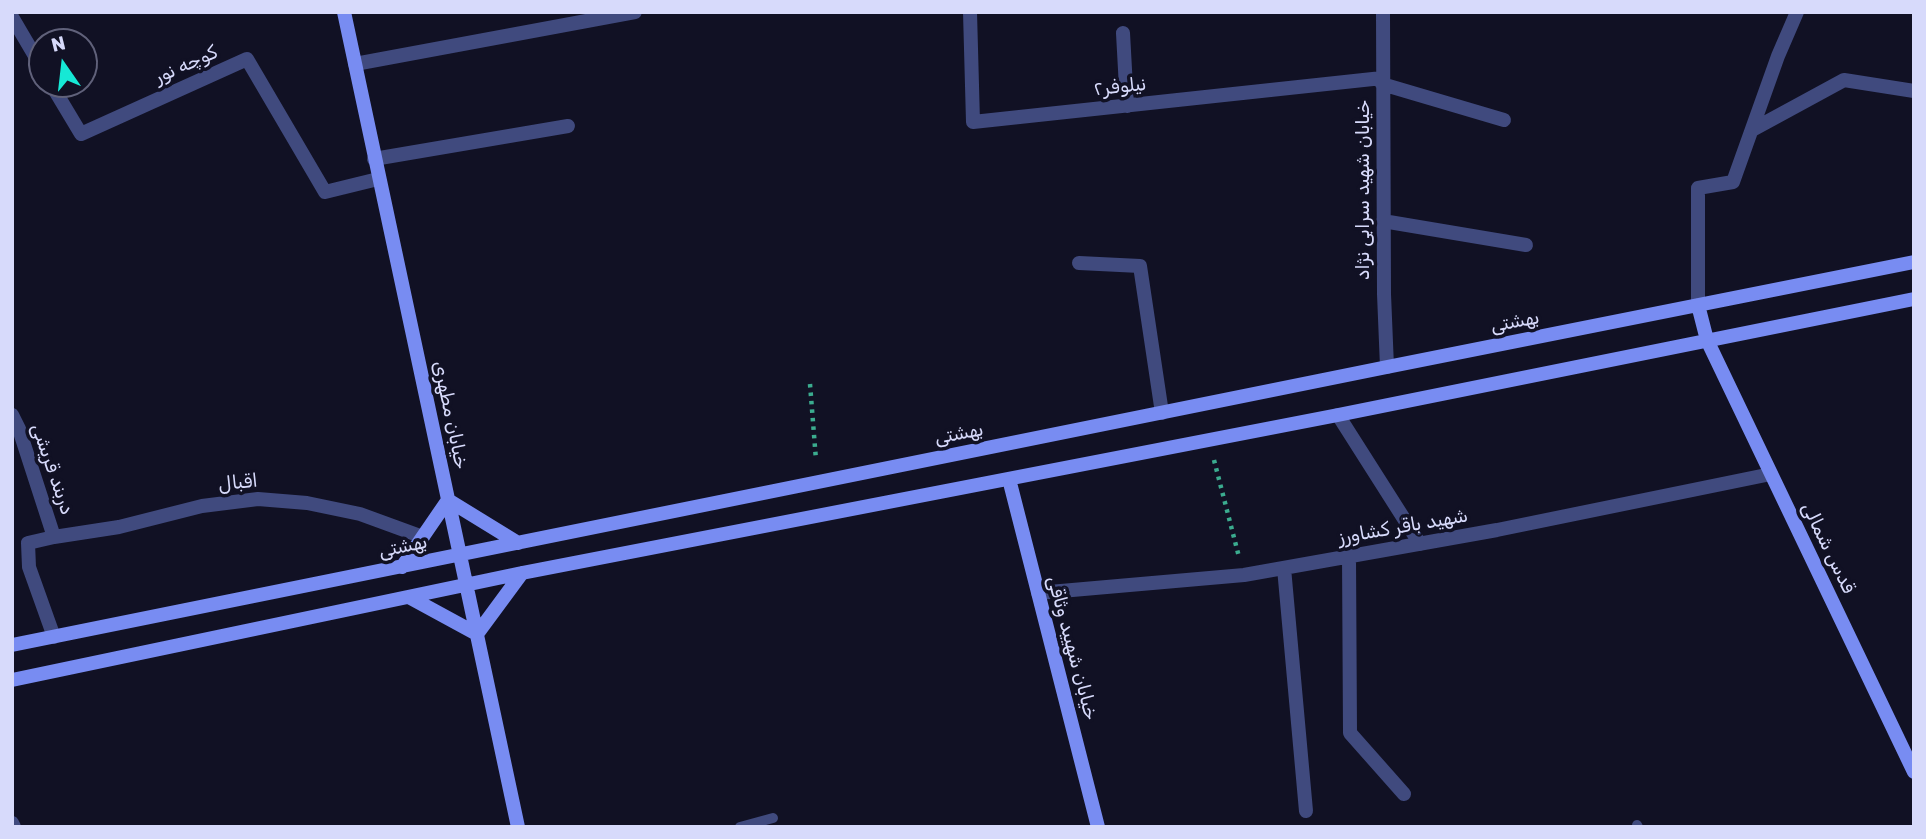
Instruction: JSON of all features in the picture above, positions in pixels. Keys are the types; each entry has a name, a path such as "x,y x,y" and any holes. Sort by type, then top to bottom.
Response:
{"main road":[{"name":"خیابان مطهری","path":"344,12 518,827"},
{"name":"بهشتی","path":"12,645 1914,262"},
{"path":"12,680 467,584 1338,415 1914,299"},
{"name":"قدس شمالی","path":"1698,305 1707,341 1914,772"},
{"name":"خیابان شهیید وثاقی","path":"1009,479 1098,827"},
{"path":"402,567 448,500 518,543"},
{"path":"409,597 477,634 522,573"}],"street":[{"path":"355,64 635,12"},
{"name":"نیلوفر۲","path":"970,12 972,122 1382,81"},
{"name":"خیابان شهید سرابی نژاد","path":"1383,12 1383,221 1387,367"},
{"path":"1698,305 1698,188 1733,183 1778,56 1797,12"},
{"path":"12,17 28,44"},
{"path":"1123,33 1127,106"},
{"name":"کوچه نور","path":"59,98 81,134 247,59 325,192 378,179"},
{"path":"1752,130 1844,80 1914,91"},
{"path":"1382,81 1504,120"},
{"path":"374,159 568,126"},
{"path":"1383,221 1526,245"},
{"path":"1079,263 1140,266 1162,413"},
{"name":"دربند قریشی","path":"12,415 54,537 28,543 29,567 54,637"},
{"path":"1338,415 1420,544"},
{"name":"شهید باقر کشاورز","path":"1038,593 1244,575 1497,530 1771,474"},
{"name":"اقبال","path":"54,537 119,527 202,506 258,499 307,503 360,514 423,537"},
{"path":"1349,556 1350,733 1404,794"},
{"path":"1284,568 1306,811"}],"lane":[{"path":"740,827 773,818"}],"path":[{"path":"810,384 818,482"},
{"path":"1209,440 1244,575"}]}
